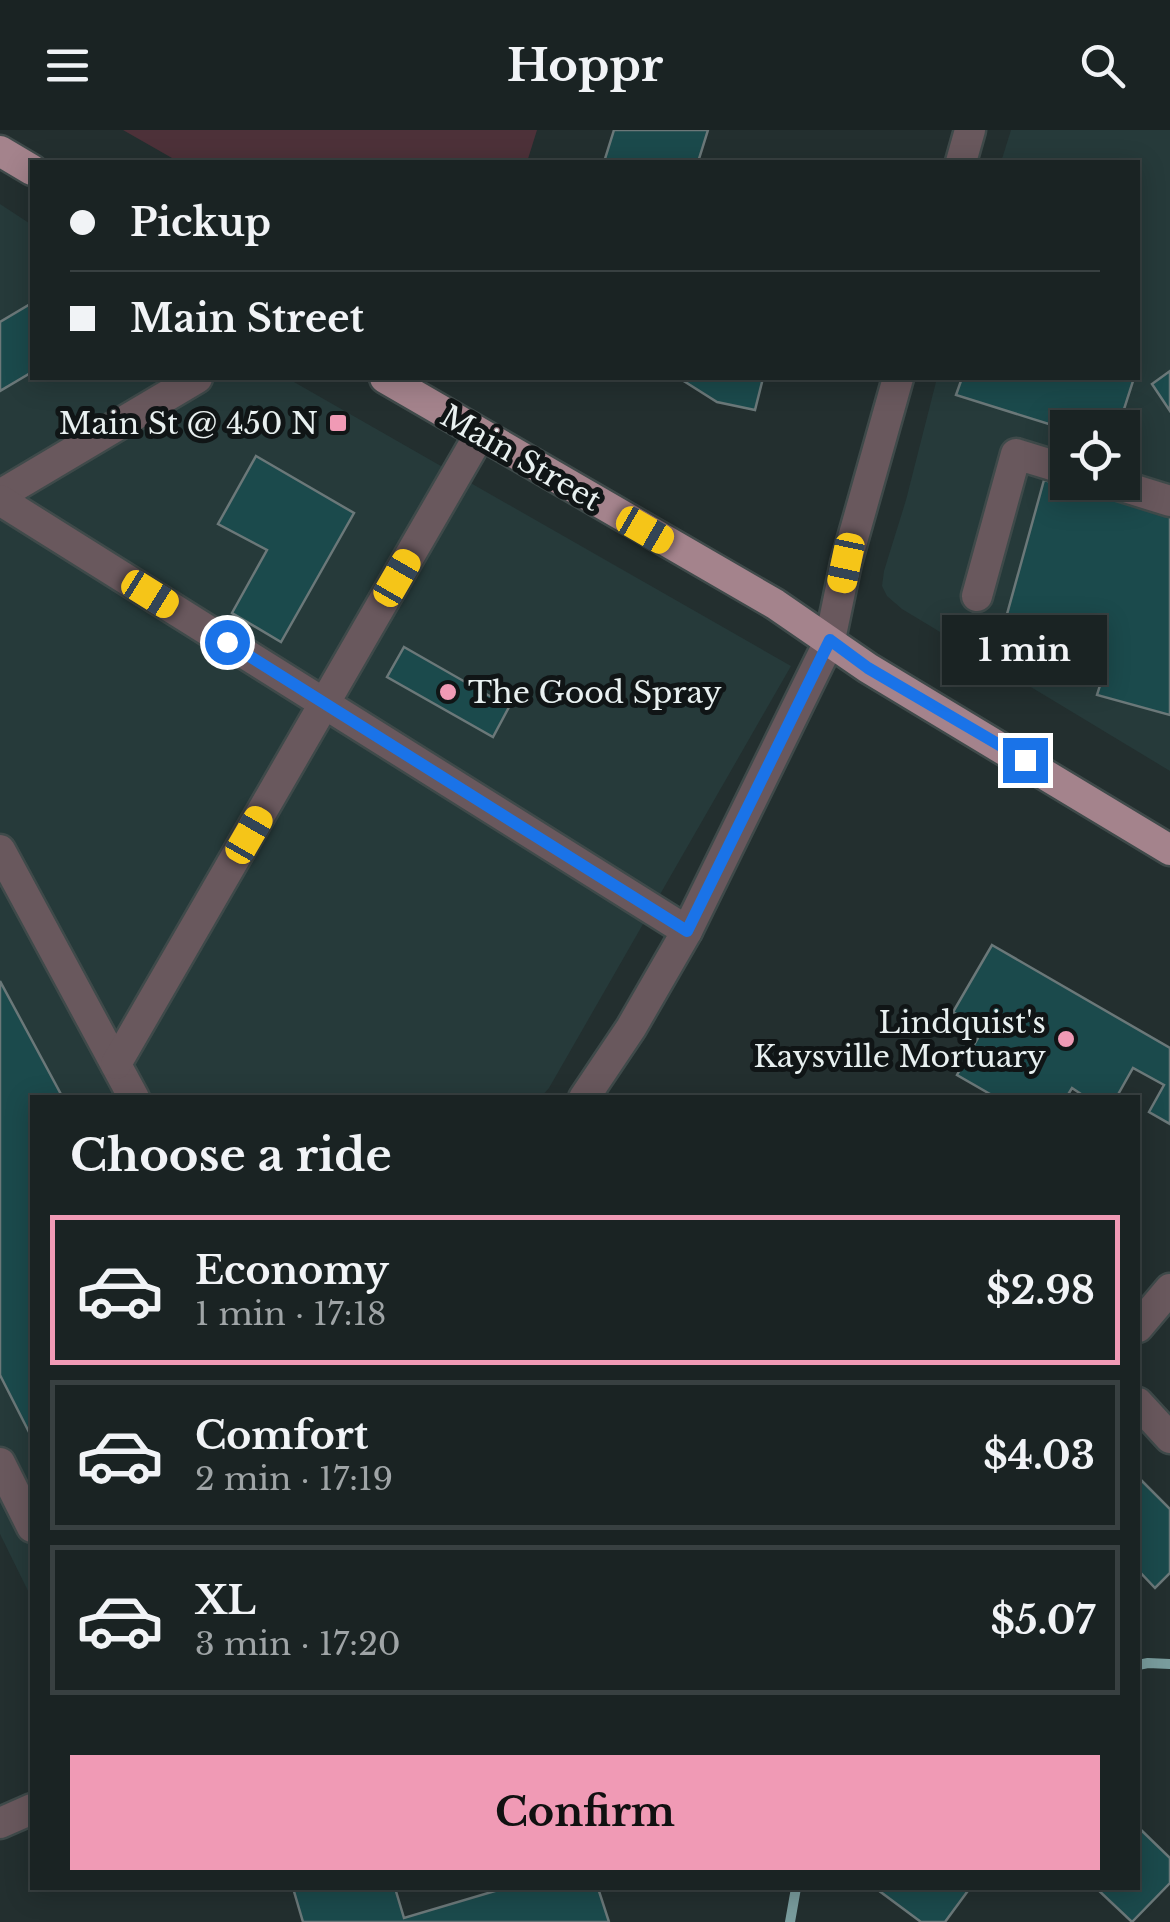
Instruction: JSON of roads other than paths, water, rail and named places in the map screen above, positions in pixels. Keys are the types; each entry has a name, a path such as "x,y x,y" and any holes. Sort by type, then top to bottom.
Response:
{"main road":[{"path":"0,151 30,169"},
{"name":"Main Street","path":"387,380 775,604 868,668 1170,850"}],"street":[{"path":"962,160 970,130"},
{"path":"194,380 0,498 687,931"},
{"path":"586,1095 631,1028 687,931 830,640 846,563 897,380"},
{"path":"116,1064 480,434"},
{"path":"978,596 1016,454 1050,464"},
{"path":"1140,492 1170,501"},
{"path":"0,850 132,1095"},
{"path":"1140,1325 1170,1290"},
{"path":"1140,1406 1170,1438"},
{"path":"0,1462 30,1523"},
{"path":"0,1823 30,1811"}],"waterway":[{"path":"1140,1665 1170,1664"},
{"path":"790,1922 796,1890"}],"place":[{"name":"Main St @ 450 N","path":"338,423"},
{"name":"The Good Spray","path":"448,692"},
{"name":"Lindquist's Kaysville Mortuary","path":"1066,1039"}]}
